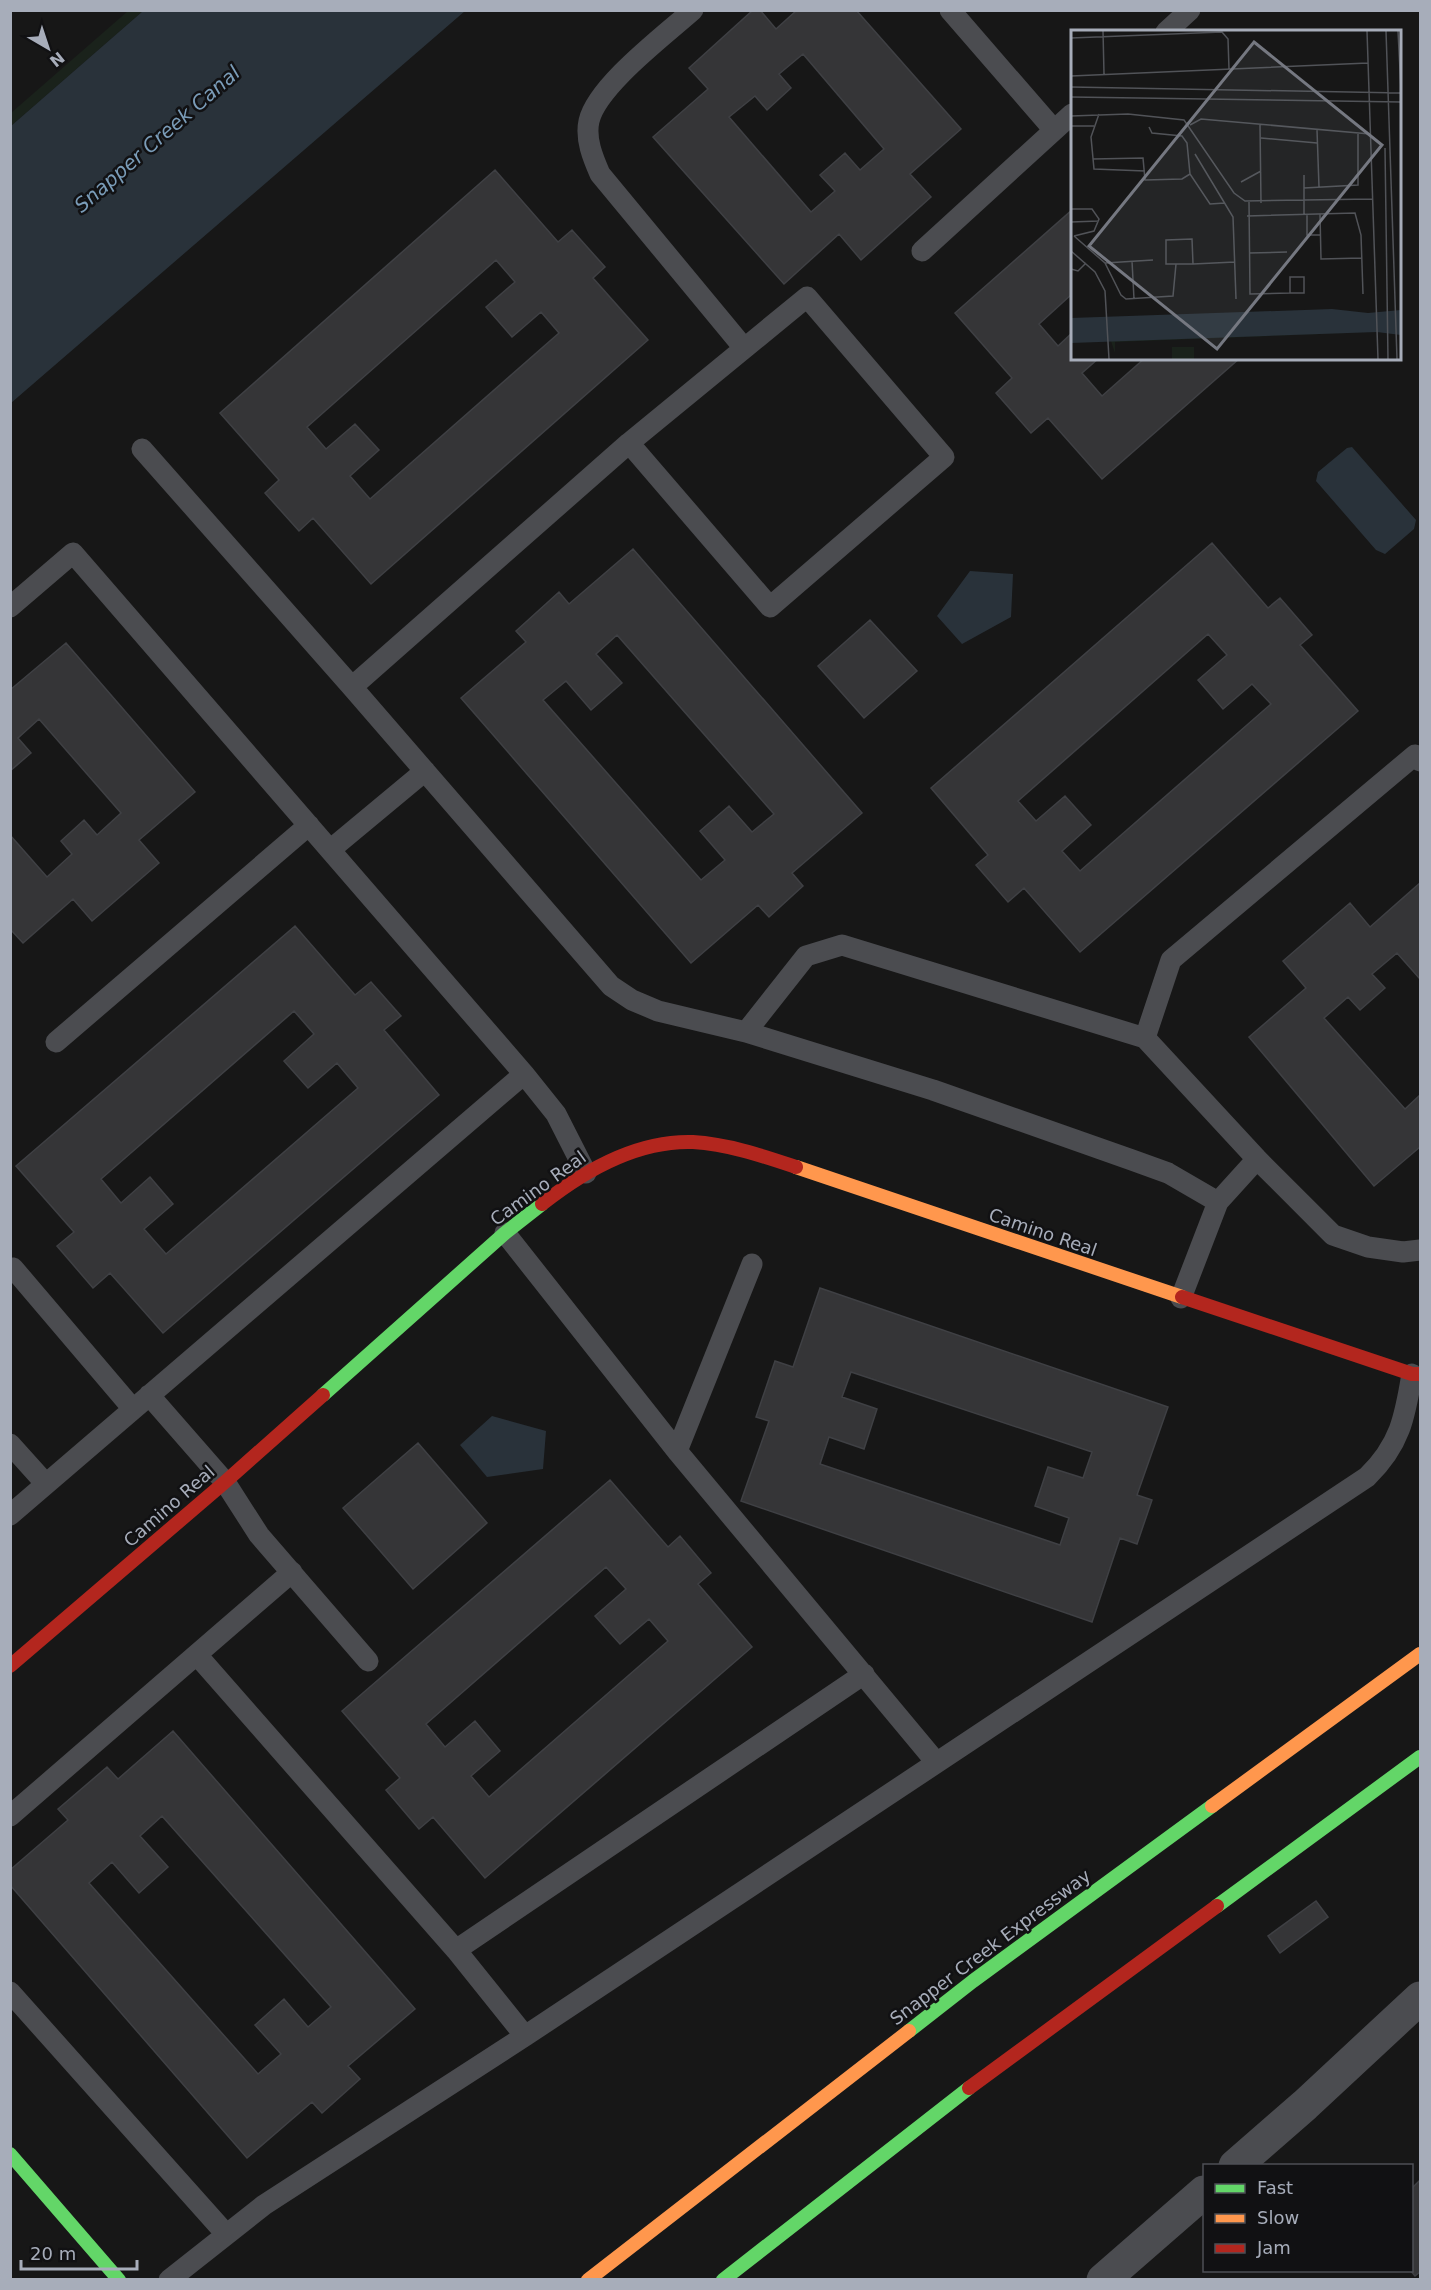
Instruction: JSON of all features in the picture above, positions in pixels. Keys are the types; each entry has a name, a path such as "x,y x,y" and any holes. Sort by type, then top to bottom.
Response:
{"main road":[{"name":"Camino Real","path":"10,1666 225,1482 505,1233 549,1198 586,1173 621,1155 657,1144 690,1142 740,1150 1416,1374"},
{"name":"Snapper Creek Expressway","path":"588,2280 859,2067 973,1981 1420,1654"},
{"path":"723,2280 1011,2055 1420,1757"},
{"path":"10,2154 119,2280"}],"street":[{"path":"1237,2164 1305,2105 1420,1998"},
{"path":"1104,2280 1203,2193"}],"lane":[{"path":"693,10 631,64 606,91 589,121 589,148 600,174 744,348"},
{"path":"950,10 1054,130"},
{"path":"1168,30 1190,10"},
{"path":"922,251 1071,115"},
{"path":"352,687 628,443 807,297 945,457 770,607 628,443"},
{"path":"142,449 611,986 632,1000 658,1011 746,1032 933,1090 1150,1166 1168,1173 1218,1202"},
{"path":"10,607 73,553 524,1074 556,1114 586,1173"},
{"path":"1145,1038 1171,960 1415,755 1420,761"},
{"path":"330,850 425,771"},
{"path":"56,1042 309,825"},
{"path":"746,1032 807,956 842,945 1145,1038 1257,1159 1333,1235 1368,1247 1403,1252 1420,1250"},
{"path":"10,1515 524,1074"},
{"path":"1181,1298 1218,1202 1257,1159"},
{"path":"505,1233 677,1451 936,1762"},
{"path":"677,1451 752,1264"},
{"path":"10,1270 13,1268 132,1409"},
{"path":"169,2280 264,2205 525,2036 1367,1477 1388,1455 1402,1426 1416,1374"},
{"path":"149,1395 225,1482 259,1535 368,1661"},
{"path":"10,1444 45,1484"},
{"path":"10,1816 292,1572"},
{"path":"197,1655 456,1950 525,2036"},
{"path":"456,1950 864,1674"},
{"path":"10,1992 226,2234"}],"shaded area":[{"path":"128,11 143,11 11,126 11,113"}],"water":[{"name":"Snapper Creek Canal","path":"143,11 465,11 11,403 11,126"},
{"path":"1352,447 1416,520 1414,529 1385,554 1376,550 1316,481 1318,472 1347,448"},
{"path":"970,571 1013,574 1011,617 962,644 937,616"},
{"path":"492,1416 546,1431 543,1469 487,1477 460,1445"}],"building":[{"path":"753,10 760,10 776,29 797,10 856,10 961,129 910,174 931,197 861,260 839,234 784,284 653,137 708,89 689,68","holes":["803,54 884,149 860,170 845,153 820,175 835,191 811,212 729,117 755,96 767,110 791,88 779,74"]},
{"path":"495,170 558,242 572,230 605,267 593,278 648,340 371,584 313,518 299,531 265,493 279,480 220,413","holes":["496,260 515,282 486,307 512,337 541,312 559,333 370,499 350,476 379,450 355,424 326,449 307,427"]},
{"path":"1071,211 1071,295 1039,324 1058,346 1071,334 1071,360 1097,360 1082,373 1102,396 1143,360 1238,360 1102,479 1048,418 1031,433 996,393 1012,378 955,313"},
{"path":"1212,543 1268,608 1280,598 1312,635 1300,645 1358,711 1080,952 1024,888 1008,902 976,865 988,855 931,788","holes":["1208,634 1227,655 1198,680 1223,709 1252,684 1271,704 1080,871 1062,851 1091,825 1065,796 1036,821 1018,801"]},
{"path":"633,549 862,813 792,873 803,886 769,917 758,905 691,963 461,698 526,642 516,631 559,592 569,604","holes":["617,635 774,814 752,832 729,806 700,831 725,860 701,880 543,700 566,681 591,710 622,683 596,654"]},
{"path":"870,620 917,671 864,718 818,666"},
{"path":"66,643 195,792 139,840 159,863 92,921 73,899 23,943 10,929 10,835 47,877 72,854 61,841 84,820 97,835 121,813 39,719 18,738 31,753 10,771 10,690"},
{"path":"1420,883 1420,979 1397,953 1372,974 1385,988 1360,1010 1348,997 1324,1018 1405,1109 1420,1095 1420,1147 1374,1186 1249,1037 1306,988 1283,961 1350,903 1370,927"},
{"path":"295,926 355,995 371,982 401,1016 384,1030 439,1095 163,1333 110,1273 93,1288 57,1246 74,1232 16,1166","holes":["294,1011 314,1034 284,1061 308,1088 337,1063 358,1088 166,1254 144,1229 173,1204 150,1177 121,1203 101,1179"]},
{"path":"820,1288 1168,1407 1137,1495 1152,1500 1137,1544 1120,1538 1092,1622 741,1501 769,1421 756,1417 775,1361 793,1367","holes":["851,1372 1092,1452 1083,1478 1048,1467 1035,1506 1069,1518 1060,1545 820,1464 829,1437 864,1449 877,1409 842,1397"]},
{"path":"418,1443 487,1523 413,1589 343,1508"},
{"path":"610,1480 668,1547 680,1536 711,1573 698,1584 752,1647 485,1878 433,1817 419,1829 386,1790 400,1778 342,1711","holes":["606,1567 626,1589 595,1616 620,1644 649,1619 668,1641 489,1797 471,1776 500,1751 475,1721 445,1747 426,1724"]},
{"path":"173,1731 415,2009 348,2066 360,2079 322,2113 312,2102 247,2158 10,1885 10,1870 68,1820 58,1809 107,1767 118,1779","holes":["162,1816 331,2007 308,2027 284,1999 255,2025 281,2054 258,2074 89,1883 112,1862 139,1893 168,1867 140,1836"]},
{"path":"1316,1901 1328,1917 1280,1953 1268,1936"},
{"path":"1420,2180 1420,2272 1415,2276 1412,2272 1413,2187"}],"traffic: fast":[{"path":"323,1395 505,1233 542,1204"},
{"path":"1217,1906 1420,1757"},
{"path":"909,2031 973,1981 1212,1806"},
{"path":"723,2280 969,2088"},
{"path":"10,2154 119,2280"}],"traffic: slow":[{"path":"796,1167 1182,1297"},
{"path":"1212,1806 1420,1654"},
{"path":"588,2280 909,2031"}],"traffic: jam":[{"path":"542,1204 576,1180 613,1159 652,1146 672,1143 693,1142 719,1145 796,1167"},
{"path":"1182,1297 1412,1374 1420,1374"},
{"path":"10,1666 323,1395"},
{"path":"969,2088 1217,1906"}]}
